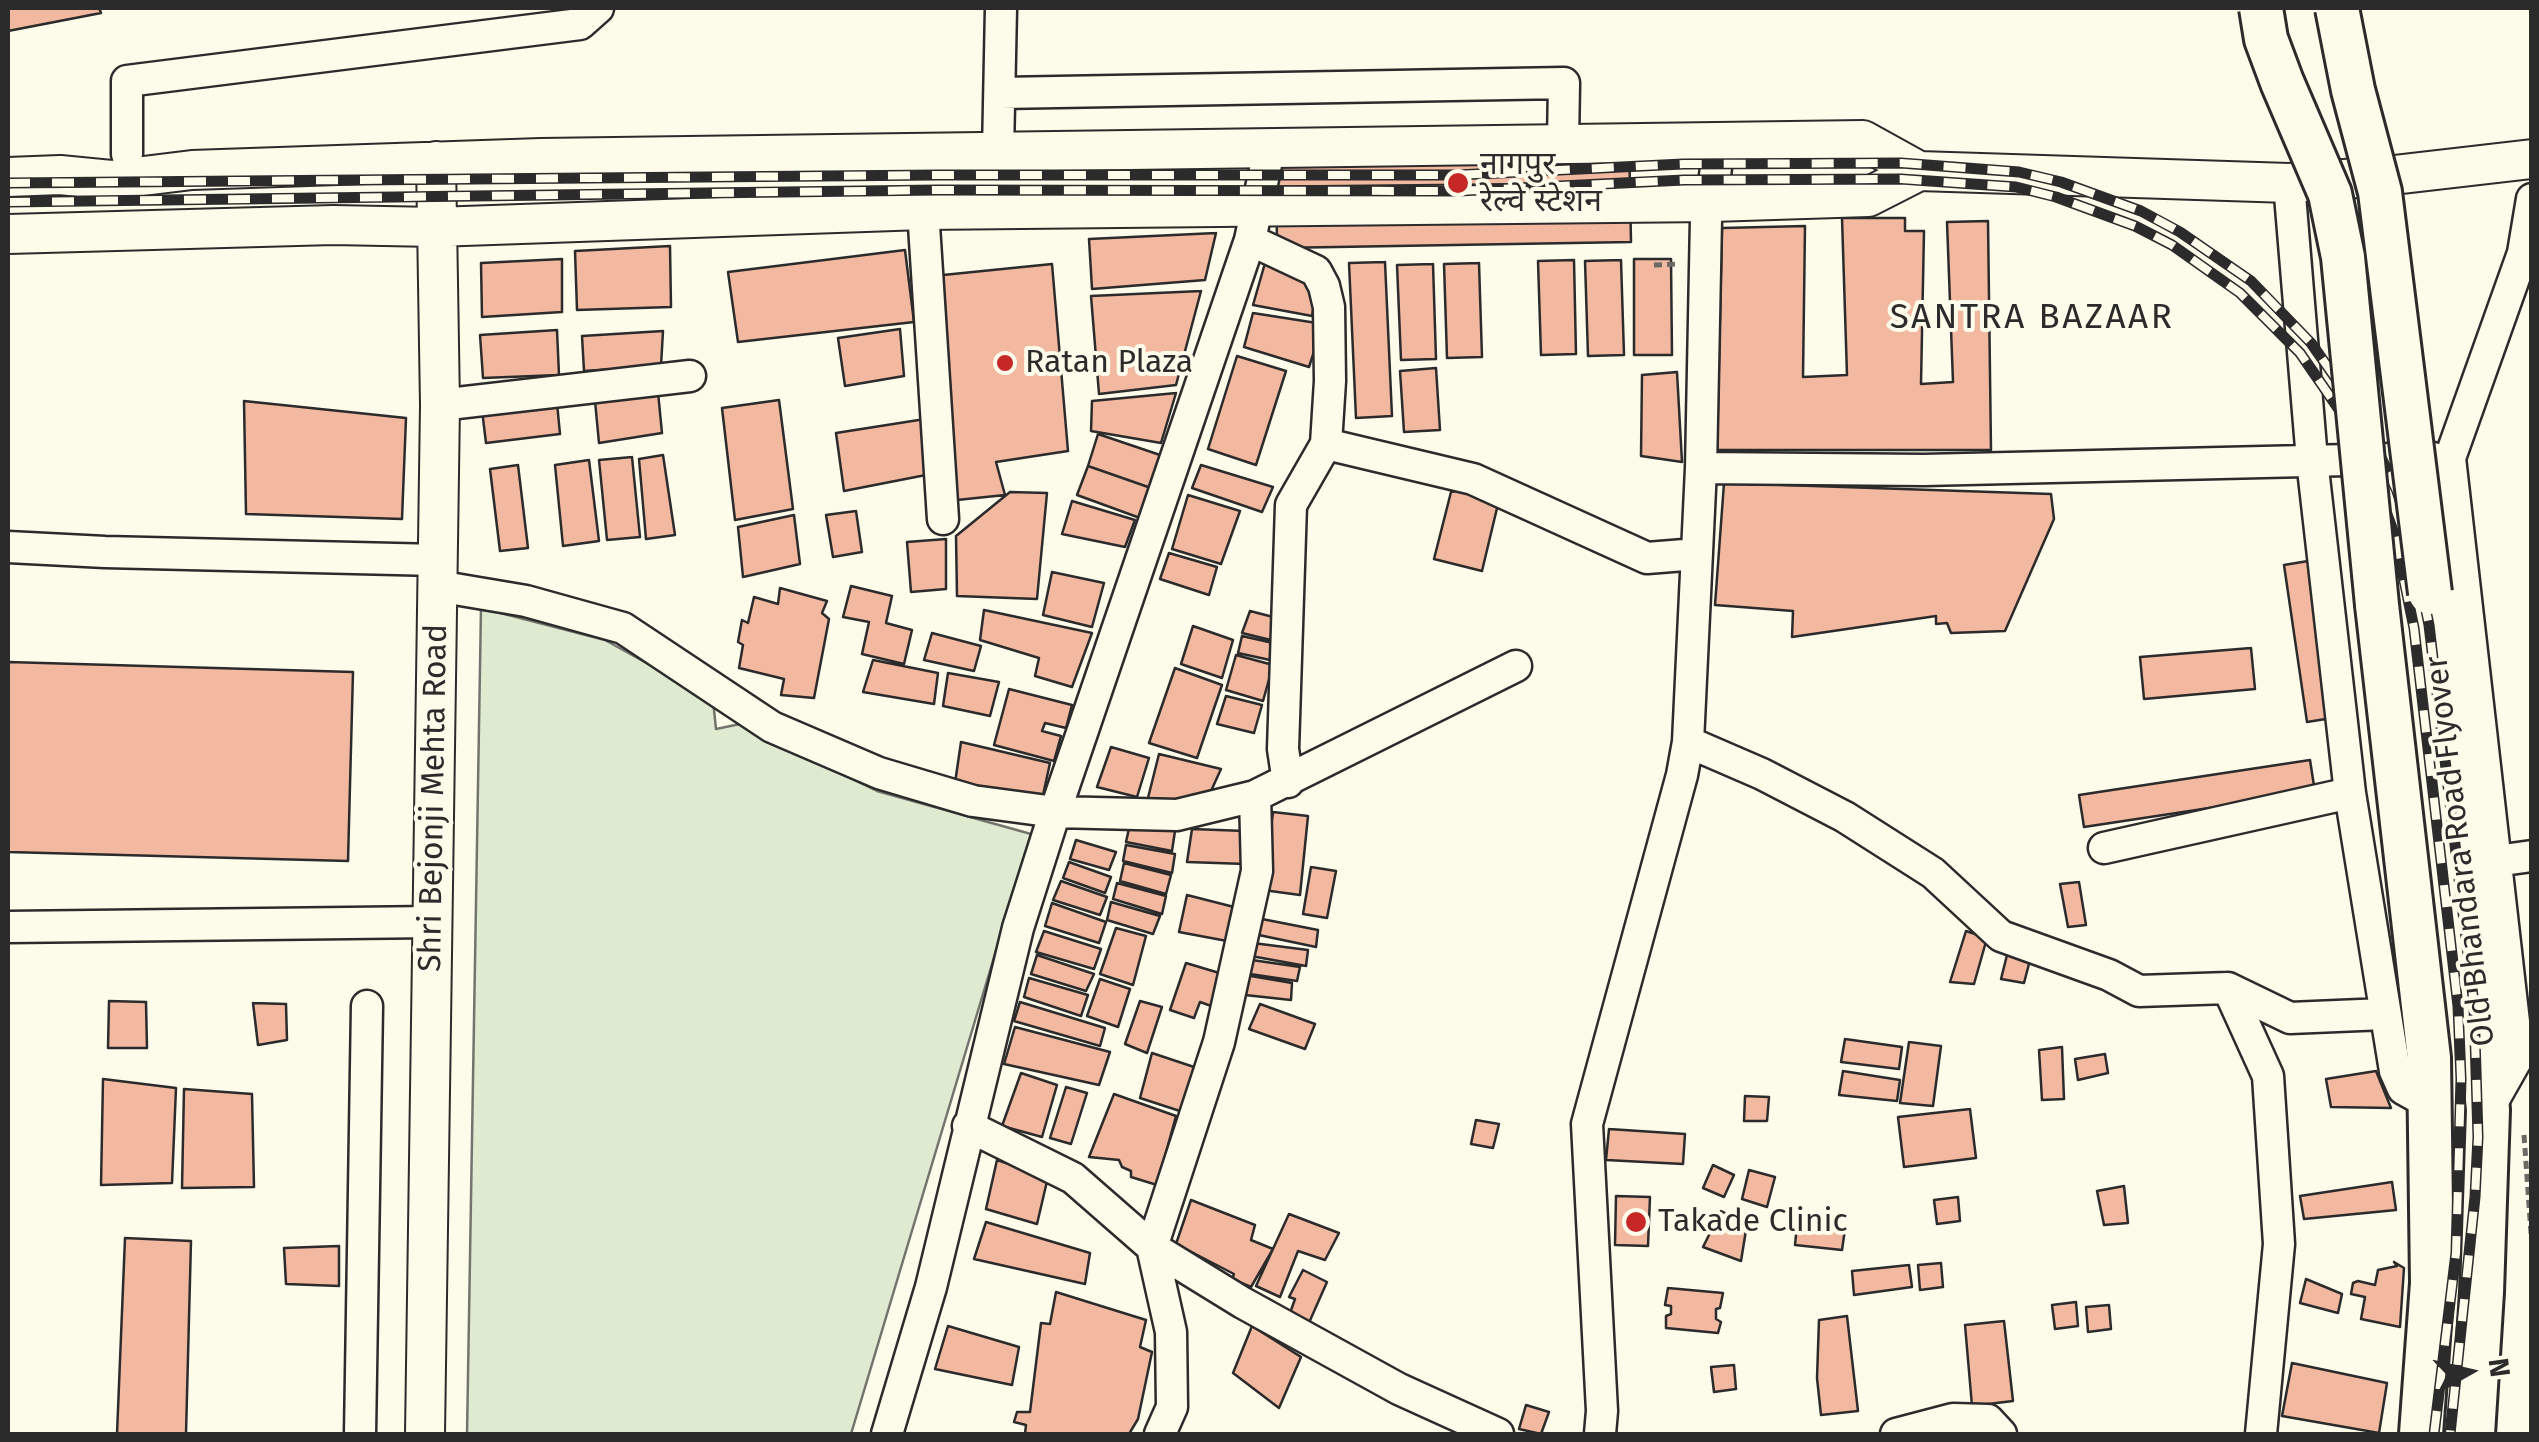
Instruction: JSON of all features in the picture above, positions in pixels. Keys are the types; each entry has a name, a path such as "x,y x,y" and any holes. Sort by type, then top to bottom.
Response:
{"highway":[{"name":"Old Bhandara Road Flyover","path":"2261,8 2266,39 2330,194 2343,257 2377,605 2429,1058 2432,1284 2421,1434"},
{"name":"Old Bhandara Road Flyover","path":"2336,8 2380,192 2487,1089 2482,1292 2472,1434"}],"main road":[{"path":"8,177 111,180 192,170 436,161 1863,140 1919,172"},
{"path":"8,234 332,225 435,227 923,210 1254,224 1338,204 1868,197 1919,172 2290,183 2532,160"},
{"name":"Shri Bejonji Mehta Road","path":"425,1434 440,405 436,161"},
{"path":"60,176 61,233"}],"street":[{"path":"128,154 127,81 580,24 598,8"},
{"path":"998,152 1002,8"},
{"path":"1002,93 1564,83 1564,143"},
{"path":"1600,1434 1602,1411 1586,1124 1688,742 1701,468 1706,220 1719,142"},
{"path":"886,1434 931,1286 1018,928 1254,224 1270,146"},
{"path":"2290,183 2312,460 2350,793 2396,1071 2403,1089 2430,1104"},
{"path":"2487,1089 2518,1057 2450,458 2522,253 2532,199"},
{"path":"923,210 942,519"},
{"path":"1254,224 1316,272 1324,286 1328,307 1330,381 1326,444 1291,506 1282,749 1288,782"},
{"path":"440,405 690,376"},
{"path":"1326,444 1473,479 1647,558 1697,554"},
{"path":"1701,468 1924,470 2450,458"},
{"path":"8,547 437,573 623,628 772,727 879,773 955,796 1056,812 1177,815 1255,796 1516,666"},
{"path":"1688,742 1846,817 1933,873 2001,936 2139,990 2228,988 2290,1018 2384,1014"},
{"path":"2104,848 2350,793"},
{"path":"1160,1434 1172,1407 1171,1332 1152,1247 1219,1042 1256,870 1255,796"},
{"path":"2496,861 2532,856"},
{"path":"8,927 433,922"},
{"path":"2228,988 2268,1076 2279,1244 2261,1434"},
{"path":"360,1434 367,1006"},
{"path":"968,1126 1073,1178 1152,1247 1243,1303 1398,1390 1498,1434"},
{"path":"1896,1434 1953,1419 1988,1420 2001,1434"}],"path":[{"path":"2524,1133 2532,1247"}],"green space":[{"path":"481,608 605,640 713,700 716,729 740,724 877,791 1031,834 851,1434 467,1434"}],"building":[{"path":"8,8 99,8 101,13 8,31"},
{"path":"1629,137 1631,242 1277,248 1276,143"},
{"path":"1842,218 1905,218 1905,231 1924,231 1921,384 1953,382 1947,222 1988,221 1991,450 1717,450 1722,228 1805,226 1803,377 1847,375"},
{"path":"1216,233 1205,280 1092,289 1089,239"},
{"path":"670,246 671,307 577,310 575,251"},
{"path":"905,250 914,322 738,342 728,272"},
{"path":"562,259 562,312 482,317 481,263"},
{"path":"1634,259 1671,259 1672,355 1634,355"},
{"path":"1574,260 1576,354 1541,355 1538,261"},
{"path":"1621,260 1624,355 1588,356 1585,261"},
{"path":"1385,262 1392,416 1356,418 1349,263"},
{"path":"1265,263 1318,281 1312,316 1253,305"},
{"path":"1479,263 1482,357 1447,358 1444,264"},
{"name":"Ratan Plaza","path":"1052,264 1068,451 996,462 1005,495 957,500 943,275"},
{"path":"1433,264 1436,359 1401,360 1397,265"},
{"path":"1201,291 1176,385 1099,394 1091,296"},
{"path":"1253,313 1323,324 1309,367 1244,347"},
{"path":"900,329 904,376 845,386 838,338"},
{"path":"557,330 559,375 483,378 480,335"},
{"path":"663,331 661,366 584,371 582,336"},
{"path":"1237,356 1286,371 1256,465 1208,449"},
{"path":"1436,368 1440,430 1404,432 1400,371"},
{"path":"1677,372 1682,462 1641,456 1642,375"},
{"path":"658,392 662,433 599,443 595,401"},
{"path":"1176,393 1161,443 1091,431 1092,401"},
{"path":"779,400 793,509 735,520 722,408"},
{"path":"244,401 406,418 402,519 246,514"},
{"path":"557,403 560,434 486,443 482,410"},
{"path":"925,419 931,474 844,491 836,433"},
{"path":"1098,434 1163,456 1151,488 1088,466"},
{"path":"663,455 675,535 646,539 639,459"},
{"path":"632,457 640,537 607,540 599,460"},
{"path":"589,460 599,541 563,546 555,465"},
{"path":"518,465 528,548 500,551 490,469"},
{"path":"1201,465 1273,487 1262,512 1192,488"},
{"path":"1088,466 1151,488 1140,518 1077,495"},
{"path":"1724,483 2051,494 2054,519 2005,631 1951,633 1947,623 1936,624 1936,616 1792,637 1793,611 1715,605"},
{"path":"1462,490 1498,504 1482,571 1434,559 1451,492"},
{"path":"1010,492 1047,493 1037,599 957,596 956,536"},
{"path":"1188,495 1240,511 1221,564 1172,549"},
{"path":"1072,501 1135,520 1125,547 1062,534"},
{"path":"856,511 862,552 833,557 826,515"},
{"path":"794,515 800,564 743,577 738,527"},
{"path":"946,539 946,589 911,592 907,542"},
{"path":"1169,553 1217,567 1209,595 1160,579"},
{"path":"2314,560 2332,718 2307,722 2284,565"},
{"path":"1052,572 1104,583 1092,627 1043,615"},
{"path":"851,586 892,596 886,623 912,630 904,664 862,654 869,622 843,617"},
{"path":"780,588 827,601 822,613 829,619 814,698 781,695 784,679 739,668 742,620 748,623 754,597 778,604"},
{"path":"984,610 1092,633 1072,687 1035,676 1039,658 980,640"},
{"path":"1250,611 1281,619 1275,641 1242,633"},
{"path":"1193,626 1233,640 1222,678 1181,664"},
{"path":"932,633 981,646 974,671 924,660"},
{"path":"1242,636 1273,643 1270,660 1238,653"},
{"path":"2251,648 2255,689 2144,699 2140,657"},
{"path":"1236,655 1273,665 1263,701 1226,690"},
{"path":"873,660 938,673 934,704 863,692"},
{"path":"8,662 353,672 348,861 8,852"},
{"path":"1175,668 1222,685 1197,758 1149,743"},
{"path":"948,673 999,682 990,716 943,706"},
{"path":"1009,689 1072,705 1066,728 1045,723 1042,731 1061,736 1054,761 994,745"},
{"path":"1226,696 1262,705 1254,733 1217,724"},
{"path":"961,742 1050,763 1043,795 955,783"},
{"path":"1111,747 1149,758 1137,797 1097,787"},
{"path":"1159,754 1221,769 1206,802 1148,798"},
{"path":"2310,760 2315,792 2084,827 2079,795"},
{"path":"1273,812 1308,816 1300,895 1263,890"},
{"path":"1130,824 1175,831 1172,851 1126,842"},
{"path":"1192,829 1245,831 1246,864 1187,862"},
{"path":"1076,840 1116,852 1109,870 1070,859"},
{"path":"1126,845 1175,854 1172,873 1123,861"},
{"path":"1069,862 1111,877 1105,893 1063,878"},
{"path":"1124,863 1171,875 1166,894 1120,881"},
{"path":"1311,867 1336,871 1327,918 1303,914"},
{"path":"1061,881 1107,897 1100,915 1053,900"},
{"path":"2079,882 2086,925 2068,927 2060,884"},
{"path":"1117,883 1166,896 1162,914 1113,899"},
{"path":"1187,895 1234,907 1227,941 1179,932"},
{"path":"1111,902 1160,916 1153,934 1107,920"},
{"path":"1052,903 1106,922 1099,943 1045,926"},
{"path":"1257,918 1318,930 1316,947 1254,934"},
{"path":"1116,928 1146,936 1133,985 1100,974"},
{"path":"1044,931 1101,949 1094,969 1036,952"},
{"path":"1966,931 1987,938 1974,984 1950,982"},
{"path":"1253,943 1308,950 1306,966 1251,956"},
{"path":"1037,955 1094,974 1086,991 1031,974"},
{"path":"2007,955 2030,960 2024,983 2001,979"},
{"path":"1252,960 1300,967 1297,981 1250,974"},
{"path":"1186,963 1226,975 1217,1008 1200,1002 1194,1018 1170,1010"},
{"path":"1245,975 1292,983 1291,1000 1245,995"},
{"path":"1029,978 1088,995 1081,1016 1024,997"},
{"path":"1100,979 1130,989 1118,1027 1087,1016"},
{"path":"109,1001 146,1002 147,1048 108,1048"},
{"path":"1140,1001 1162,1007 1147,1053 1125,1044"},
{"path":"1020,1002 1105,1028 1100,1046 1014,1021"},
{"path":"253,1003 286,1004 287,1040 258,1045"},
{"path":"1260,1004 1315,1024 1305,1049 1249,1029"},
{"path":"1015,1027 1110,1052 1099,1085 1004,1064"},
{"path":"1845,1039 1902,1047 1899,1069 1841,1062"},
{"path":"1909,1042 1941,1046 1933,1106 1900,1103"},
{"path":"2062,1047 2064,1099 2042,1100 2039,1050"},
{"path":"1152,1053 1197,1068 1183,1112 1140,1098"},
{"path":"2105,1054 2108,1073 2078,1080 2075,1059"},
{"path":"1843,1071 1900,1080 1897,1101 1839,1095"},
{"path":"2376,1071 2391,1108 2331,1107 2326,1079"},
{"path":"1021,1073 1057,1085 1042,1137 1002,1126"},
{"path":"103,1079 176,1088 172,1183 101,1185"},
{"path":"1066,1087 1087,1093 1071,1144 1050,1138"},
{"path":"184,1089 252,1094 254,1187 182,1188"},
{"path":"1114,1094 1176,1116 1157,1185 1131,1177 1131,1171 1122,1167 1119,1160 1089,1157"},
{"path":"1745,1096 1769,1097 1767,1121 1744,1121"},
{"path":"1970,1109 1976,1158 1904,1167 1898,1117"},
{"path":"1476,1120 1499,1124 1493,1148 1471,1144"},
{"path":"1609,1129 1685,1134 1683,1164 1606,1160"},
{"path":"997,1160 1048,1177 1037,1224 986,1209"},
{"path":"1713,1165 1734,1175 1724,1197 1703,1188"},
{"path":"1749,1170 1775,1177 1767,1207 1742,1199"},
{"path":"2392,1182 2396,1210 2304,1219 2300,1196"},
{"path":"2124,1186 2128,1223 2104,1225 2097,1191"},
{"path":"1616,1196 1650,1197 1648,1246 1615,1245"},
{"path":"1958,1197 1960,1221 1937,1224 1934,1200"},
{"path":"1191,1200 1255,1225 1251,1240 1273,1249 1251,1287 1176,1244"},
{"path":"1721,1211 1747,1224 1741,1261 1703,1247"},
{"path":"1289,1214 1339,1233 1325,1260 1298,1251 1280,1297 1256,1286"},
{"path":"986,1222 1090,1253 1085,1284 974,1259"},
{"path":"1797,1225 1845,1229 1842,1250 1795,1245"},
{"path":"125,1238 191,1241 186,1434 117,1434"},
{"path":"339,1246 339,1286 286,1284 284,1248"},
{"path":"2394,1262 2404,1268 2400,1327 2361,1319 2365,1297 2351,1294 2353,1283 2375,1285 2378,1270 2397,1266"},
{"path":"1941,1263 1943,1287 1920,1290 1918,1265"},
{"path":"1909,1265 1912,1287 1854,1295 1852,1271"},
{"path":"1303,1270 1327,1282 1308,1325 1289,1316 1295,1299 1289,1297"},
{"path":"2306,1279 2342,1294 2338,1313 2300,1303"},
{"path":"1668,1288 1723,1293 1720,1308 1716,1309 1716,1319 1721,1322 1718,1333 1666,1328 1666,1316 1671,1314 1671,1306 1665,1305"},
{"path":"1056,1292 1146,1320 1140,1347 1152,1352 1138,1419 1129,1434 1025,1434 1026,1425 1014,1422 1017,1412 1030,1412 1041,1323 1050,1324"},
{"path":"2076,1302 2078,1326 2055,1329 2052,1305"},
{"path":"2109,1305 2111,1329 2088,1332 2086,1307"},
{"path":"1847,1316 1858,1411 1821,1415 1817,1378 1819,1320"},
{"path":"2004,1321 2013,1401 1972,1406 1965,1325"},
{"path":"948,1326 1019,1347 1012,1385 935,1369"},
{"path":"1252,1326 1301,1357 1279,1408 1233,1373"},
{"path":"2292,1363 2387,1383 2379,1433 2282,1416"},
{"path":"1734,1365 1736,1389 1714,1392 1711,1367"},
{"path":"1526,1405 1549,1412 1541,1434 1519,1429"}],"railway":[{"path":"8,183 1457,175 1683,164 1901,163 2019,172 2061,182 2141,211 2180,232 2251,281 2311,343 2360,413 2397,491 2410,532 2429,625 2474,1005 2478,1137 2475,1197 2450,1434"},
{"path":"8,202 938,190 1458,191 1684,180 1901,179 2016,187 2135,226 2172,245 2240,293 2300,353 2347,421 2366,458 2395,536 2414,628 2458,1006 2461,1079 2456,1253 2434,1434"}],"place":[{"name":"नागपुर रेल्वे स्टेशन","path":"1458,183"},
{"name":"Ratan Plaza","path":"1005,363"},
{"name":"Takade Clinic","path":"1636,1222"}],"district":[{"name":"SANTRA BAZAAR","path":"2032,318"}]}
